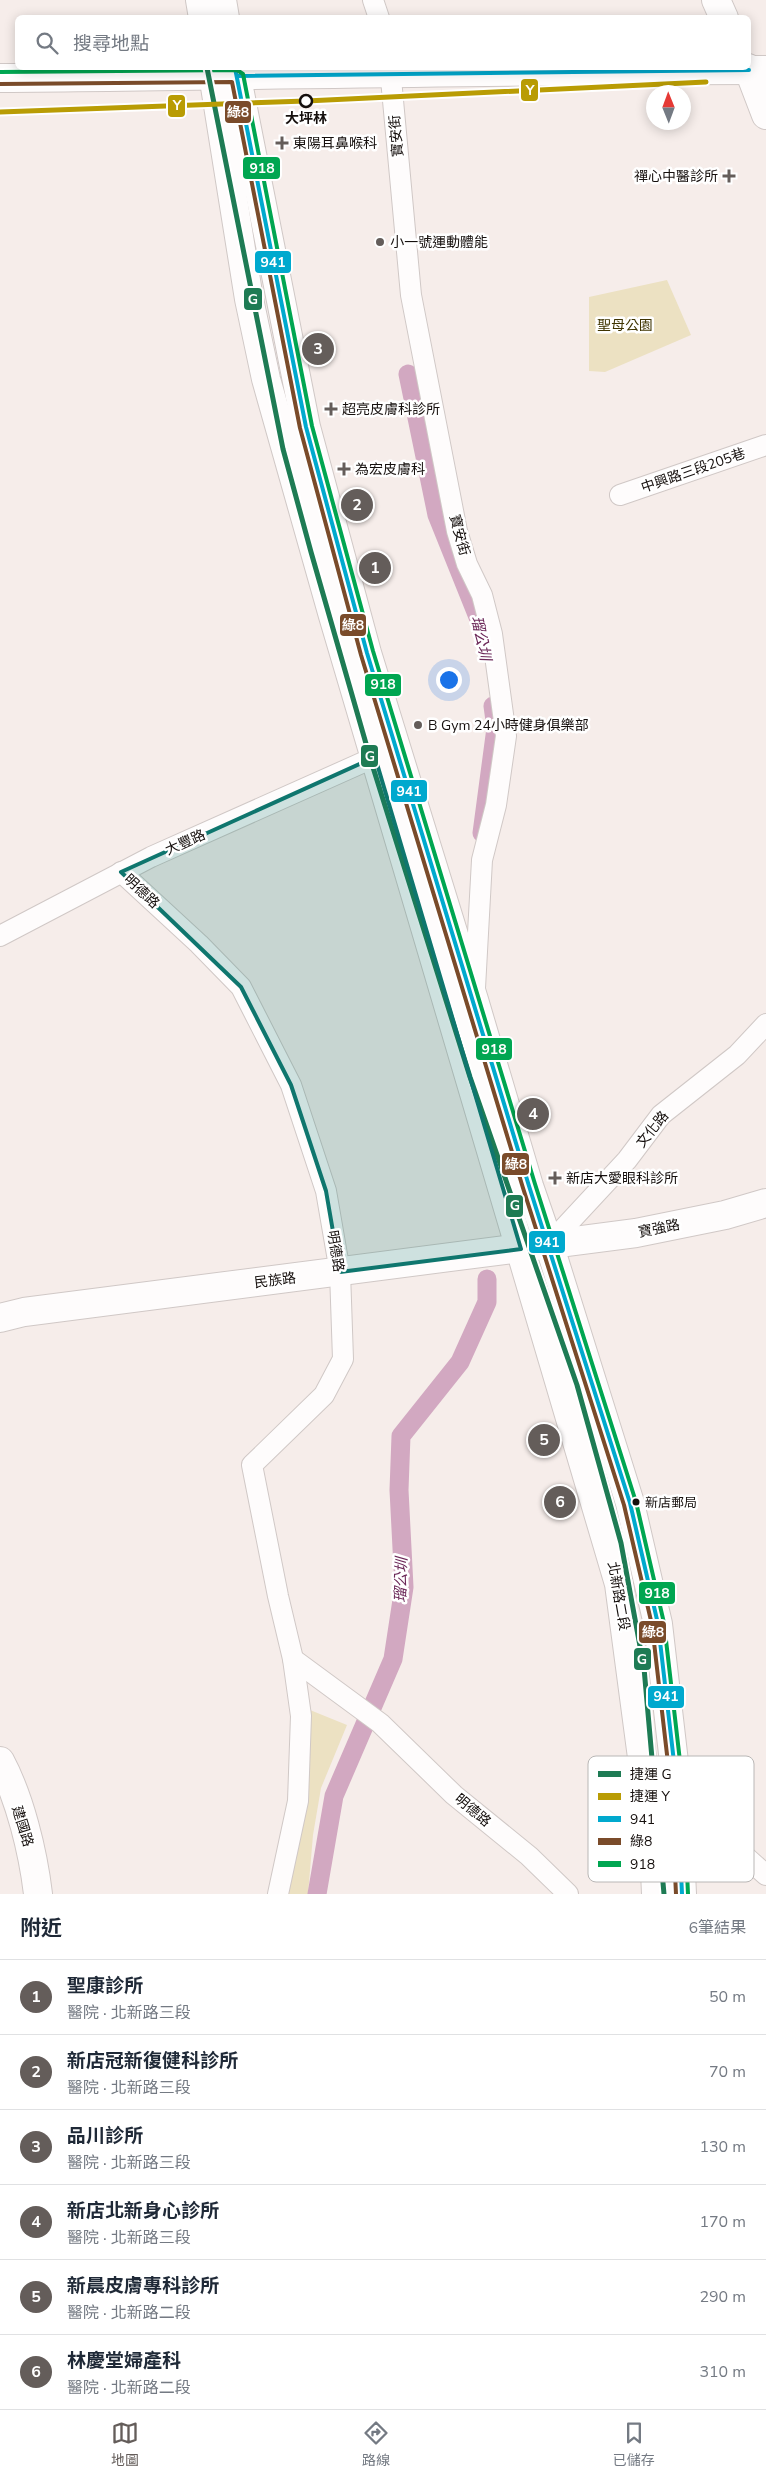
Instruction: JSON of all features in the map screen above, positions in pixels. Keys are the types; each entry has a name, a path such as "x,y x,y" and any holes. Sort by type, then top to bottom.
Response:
{"main road":[{"path":"200,0 202,15"},
{"path":"222,0 225,15"},
{"path":"716,0 723,15"},
{"path":"754,69 766,115"},
{"path":"2,79 224,72 545,70"},
{"path":"224,72 306,427 386,719 474,1000 526,1179 549,1244 630,1503 658,1624 673,1756"},
{"name":"北新路二段","path":"224,72 249,299 266,379 375,757 619,1584 642,1756"},
{"name":"寶強路","path":"549,1244 636,1233 724,1215 766,1203"},
{"name":"民族路","path":"0,1318 24,1312 549,1244"},
{"name":"建國路","path":"0,1761 18,1806 29,1844 38,1894"}],"street":[{"path":"373,0 378,15"},
{"name":"寶安街","path":"390,71 411,295 457,531 467,564 482,596 492,634 506,736 496,805 482,860 474,1000"},
{"name":"中興路三段205巷","path":"620,495 766,445"},
{"name":"大豐路","path":"0,936 121,872 375,757"},
{"name":"明德路","path":"121,872 199,944 241,987 291,1085 326,1191 340,1272 343,1359 324,1395 252,1465 278,1596 293,1659 301,1716 298,1801 278,1894"},
{"name":"文化路","path":"549,1244 626,1160 662,1115 737,1055 766,1024"},
{"name":"明德路","path":"293,1659 351,1704 380,1723 454,1795 528,1856 568,1894"},
{"path":"754,1864 766,1875"}],"highlighted area":[{"path":"375,757 521,1249 340,1272 326,1191 291,1085 241,987 121,872"}],"green space":[{"name":"聖母公園","path":"667,280 691,335 605,372 589,371 589,297"},
{"path":"310,1710 347,1725 321,1788 313,1835 308,1894 288,1894"}],"waterway":[{"name":"瑠公圳","path":"408,374 437,515 480,622 483,637"},
{"name":"瑠公圳","path":"482,833 496,728 493,706"},
{"name":"瑠公圳","path":"317,1894 334,1796 393,1659 404,1587 399,1490 401,1436 460,1362 487,1302 487,1279"}],"metro line":[{"name":"G","path":"207,70 283,449 311,552 371,761 470,1077 577,1385 621,1543 644,1668 652,1756"},
{"name":"Y","path":"0,112 306,101 706,82"},
{"name":"G","path":"663,1882 664,1894"}],"transit line":[{"name":"941","path":"235,70 306,427 367,653 529,1186 630,1503 658,1624 673,1756"},
{"name":"918","path":"0,72 237,70"},
{"name":"918","path":"237,70 243,74 312,426 373,651 535,1184 636,1502 664,1623 679,1756"},
{"name":"941","path":"237,76 749,70"},
{"name":"綠8","path":"0,84 232,82 300,428 361,655 523,1188 624,1505 652,1625 667,1756"},
{"name":"綠8","path":"675,1882 676,1894"},
{"name":"941","path":"681,1882 682,1894"},
{"name":"918","path":"687,1882 688,1894"}],"place":[{"name":"大坪林","path":"306,101"},
{"name":"東陽耳鼻喉科","path":"282,143"},
{"name":"禪心中醫診所","path":"729,176"},
{"name":"小一號運動體能","path":"380,242"},
{"name":"品川診所","path":"318,349"},
{"name":"超亮皮膚科診所","path":"331,409"},
{"name":"為宏皮膚科","path":"344,469"},
{"name":"新店冠新復健科診所","path":"357,505"},
{"name":"聖康診所","path":"375,568"},
{"name":"B Gym 24小時健身俱樂部","path":"418,725"},
{"name":"新店北新身心診所","path":"533,1114"},
{"name":"新店大愛眼科診所","path":"555,1178"},
{"name":"新晨皮膚專科診所","path":"544,1440"},
{"name":"林慶堂婦產科","path":"560,1502"},
{"name":"新店郵局","path":"636,1502"}]}
